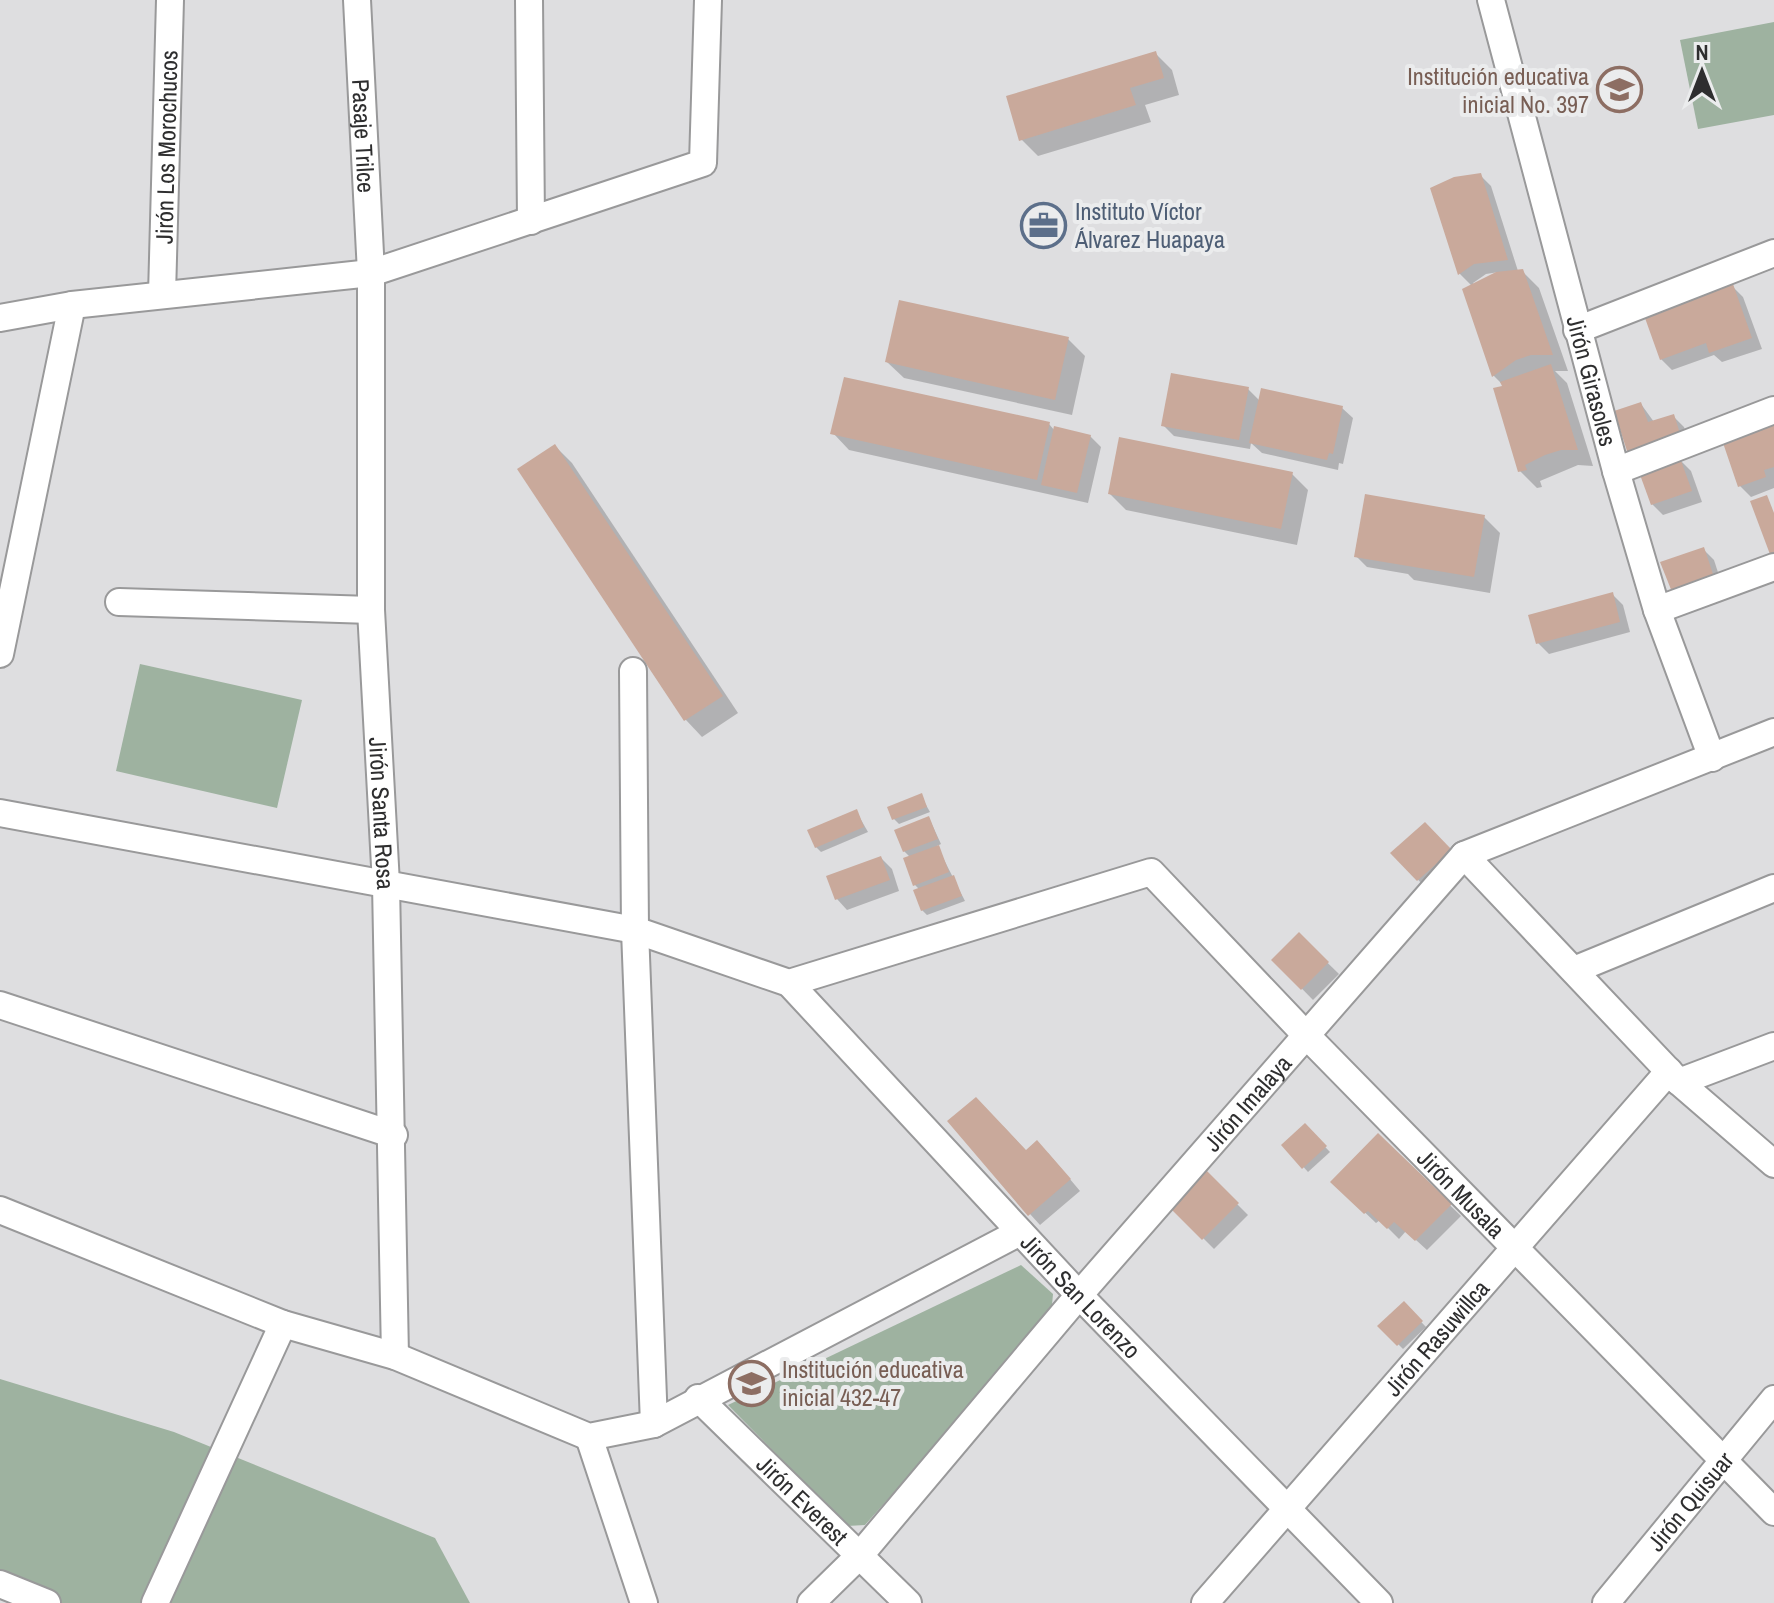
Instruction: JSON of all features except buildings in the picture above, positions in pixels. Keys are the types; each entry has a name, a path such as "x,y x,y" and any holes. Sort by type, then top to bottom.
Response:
{"street":[{"name":"Jirón Los Morochucos","path":"162,295 170,0"},
{"name":"Pasaje Trilce","path":"357,0 371,273"},
{"path":"529,0 531,221"},
{"path":"0,318 72,305 371,273 703,163 708,0"},
{"name":"Jirón Girasoles","path":"1491,0 1616,471 1657,610 1712,758"},
{"path":"1577,330 1774,253"},
{"name":"Jirón Santa Rosa","path":"371,273 371,610 386,884 394,1135 395,1356"},
{"path":"0,654 72,305"},
{"path":"1616,471 1774,410"},
{"path":"1657,610 1774,567"},
{"path":"119,602 371,610"},
{"path":"633,671 635,930 654,1424"},
{"name":"Jirón Imalaya","path":"811,1603 860,1555 1079,1295 1464,855 1774,732"},
{"path":"0,813 635,930 789,983"},
{"path":"1464,855 1674,1077 1774,1164"},
{"name":"Jirón Musala","path":"789,983 1151,872 1305,1034 1774,1512"},
{"path":"1574,970 1774,888"},
{"name":"Jirón San Lorenzo","path":"789,983 1079,1295 1379,1603"},
{"path":"0,1005 394,1135"},
{"path":"1674,1077 1774,1046"},
{"name":"Jirón Rasuwillca","path":"1205,1603 1516,1247 1674,1077"},
{"path":"0,1210 283,1324 395,1356 589,1437 654,1424 698,1398 1020,1232"},
{"path":"155,1603 283,1324"},
{"name":"Jirón Everest","path":"698,1398 908,1603"},
{"name":"Jirón Quisuar","path":"1606,1603 1774,1399"},
{"path":"589,1437 644,1603"},
{"path":"0,1584 47,1603"}],"green space":[{"path":"1774,22 1774,115 1698,129 1680,40"},
{"path":"140,664 302,700 277,808 116,771"},
{"path":"1021,1265 1053,1294 1051,1316 865,1525 847,1526 728,1405"},
{"path":"0,1379 174,1432 435,1538 470,1603 51,1603 0,1586"}],"place":[{"name":"Institución educativa inicial No. 397","path":"1620,90"},
{"name":"Instituto Víctor Álvarez Huapaya","path":"1044,225"},
{"name":"Institución educativa inicial 432-47","path":"751,1383"}]}
